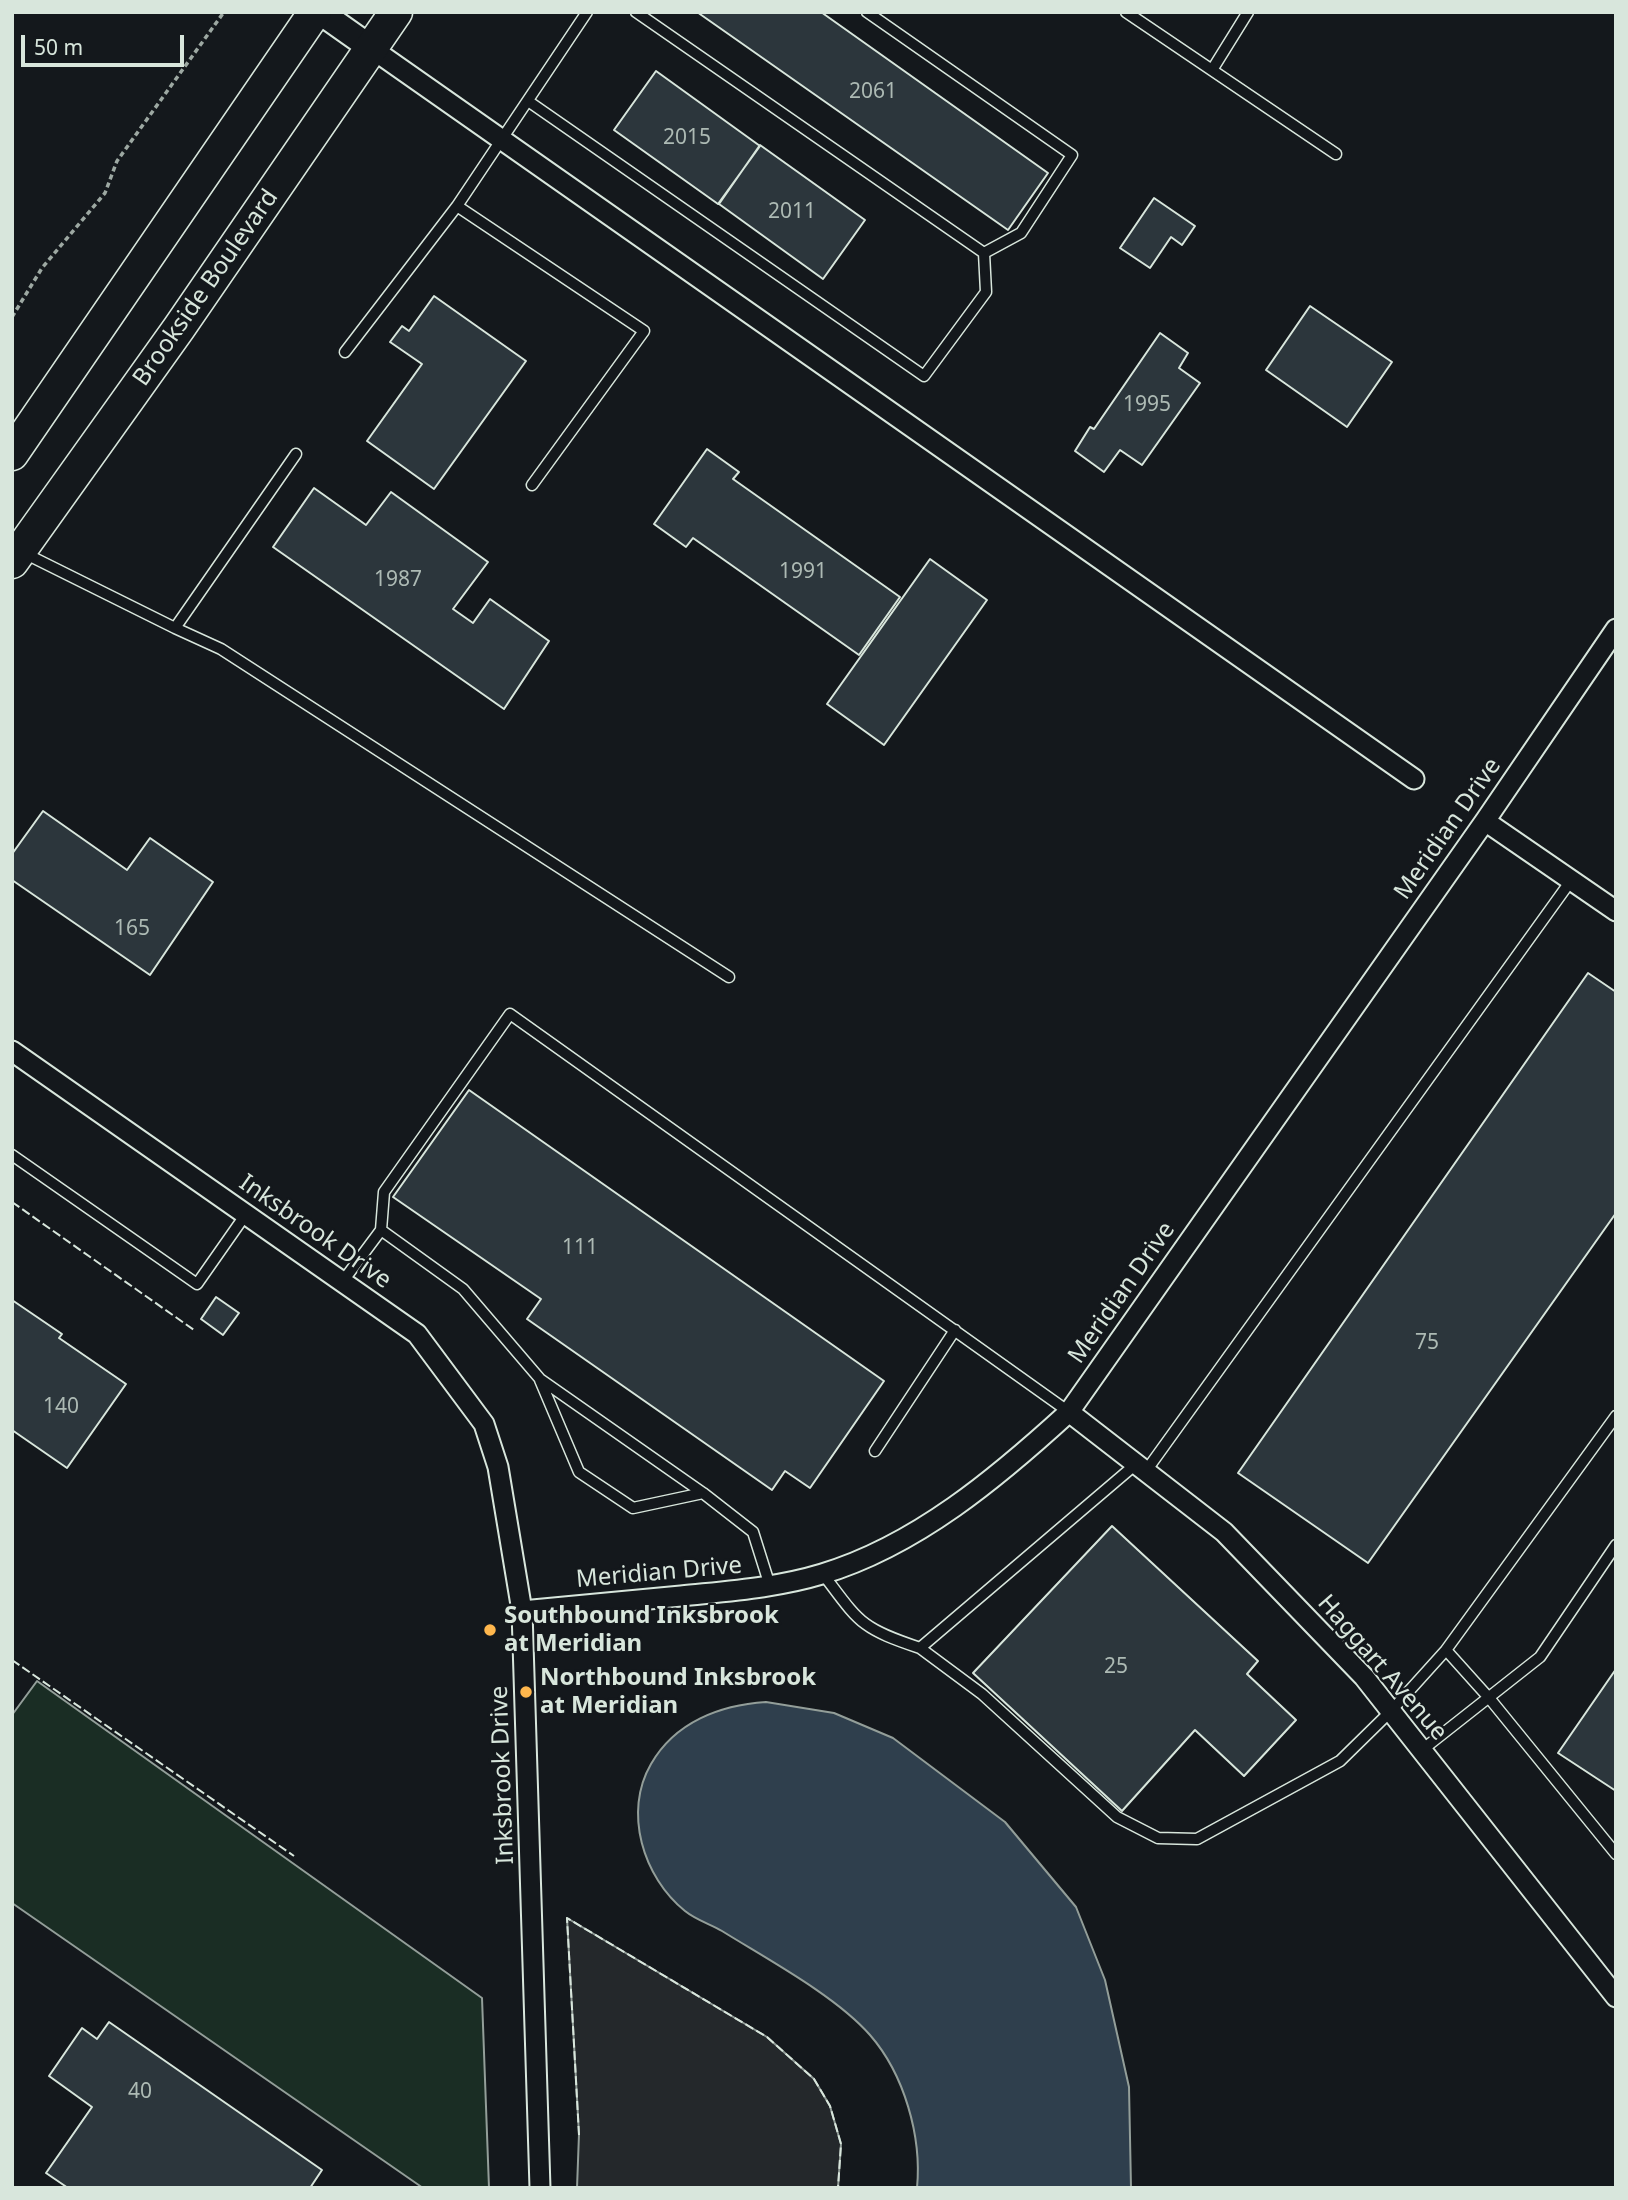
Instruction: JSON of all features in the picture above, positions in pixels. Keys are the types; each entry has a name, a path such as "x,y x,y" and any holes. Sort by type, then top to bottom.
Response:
{"main road":[{"path":"12,454 318,12"},
{"name":"Brookside Boulevard","path":"15,553 180,328 396,12"}],"street":[{"path":"318,12 1414,779"},
{"name":"Meridian Drive","path":"522,1611 770,1586 823,1574 887,1547 947,1511 1025,1451 1069,1412 1485,821 1616,629"},
{"path":"1485,821 1570,882 1616,911"},
{"name":"Inksbrook Drive","path":"12,1051 418,1334 484,1424 498,1467 522,1611 540,2188"},
{"name":"Haggart Avenue","path":"1069,1412 1224,1531 1364,1677 1616,1997"}],"lane":[{"path":"345,352 457,206 587,12"},
{"path":"636,12 984,253"},
{"path":"867,12 1072,155 1021,233 984,253"},
{"path":"1126,12 1336,154"},
{"path":"1212,70 1248,12"},
{"path":"528,101 924,376 986,292 984,253"},
{"path":"457,206 644,331 532,485"},
{"path":"175,628 296,454"},
{"path":"15,553 221,649 729,977"},
{"path":"920,1648 1141,1468 1570,882"},
{"path":"343,1281 381,1230 384,1192 510,1014 1069,1412"},
{"path":"12,1155 197,1284 246,1214"},
{"path":"381,1230 463,1289 540,1379 703,1493 753,1532 770,1586"},
{"path":"875,1451 955,1331"},
{"path":"540,1379 579,1472 633,1508 703,1493"},
{"path":"823,1574 860,1623 876,1634 920,1648 982,1694 1117,1817 1158,1838 1197,1839 1339,1761 1391,1711 1446,1650 1616,1416"},
{"path":"1422,1750 1540,1657 1616,1545"},
{"path":"1446,1650 1490,1699 1616,1854"}],"path":[{"path":"12,317 43,268 105,193 117,161 224,12"}],"green space":[{"path":"37,1681 482,1998 489,2188 423,2188 12,1903 12,1715"}],"shaded area":[{"path":"567,1918 767,2037 814,2079 830,2106 841,2144 838,2188 577,2188 579,2134"}],"water":[{"path":"766,1702 834,1713 893,1738 1005,1822 1076,1907 1105,1980 1129,2087 1131,2188 917,2188 917,2148 908,2107 892,2068 870,2035 856,2020 820,1992 722,1931 689,1914 670,1897 648,1862 638,1823 643,1783 651,1764 673,1737 700,1718 732,1707"}],"building":[{"path":"697,12 821,12 1048,173 1008,230"},
{"path":"656,71 760,146 718,204 614,130"},
{"path":"760,145 865,220 823,279 719,204"},
{"path":"1154,198 1195,226 1182,245 1171,237 1150,268 1120,248"},
{"path":"434,296 526,361 434,489 367,441 422,364 390,342 402,326 409,331"},
{"path":"1310,306 1392,362 1347,427 1266,370"},
{"path":"1160,333 1188,353 1179,368 1200,383 1142,465 1120,450 1104,472 1075,451 1090,427 1094,429"},
{"path":"707,449 739,472 733,479 900,597 859,655 693,538 686,547 654,524"},
{"path":"314,488 366,525 391,492 488,562 453,609 473,623 490,599 549,641 504,709 273,547"},
{"path":"930,559 987,600 884,745 827,704"},
{"path":"43,811 127,870 150,838 213,882 150,975 12,880 12,854"},
{"path":"1588,973 1616,992 1616,1213 1368,1563 1238,1473"},
{"path":"469,1090 884,1381 810,1488 785,1471 772,1490 527,1319 541,1299 393,1197"},
{"path":"216,1297 239,1313 223,1335 201,1319"},
{"path":"12,1300 62,1334 59,1338 126,1384 67,1468 12,1430"},
{"path":"1112,1526 1258,1661 1247,1674 1296,1720 1244,1776 1195,1730 1122,1811 973,1673"},
{"path":"1616,1669 1616,1791 1558,1753"},
{"path":"109,2022 322,2170 310,2188 68,2188 46,2173 92,2107 49,2076 82,2028 97,2039"}],"fence":[{"path":"12,1202 194,1330"},
{"path":"12,1660 294,1856"},
{"path":"579,2135 567,1918 767,2037 814,2079 830,2106 841,2144 838,2188"}],"place":[{"name":"Southbound Inksbrook at Meridian","path":"490,1630"},
{"name":"Northbound Inksbrook at Meridian","path":"526,1692"}]}
